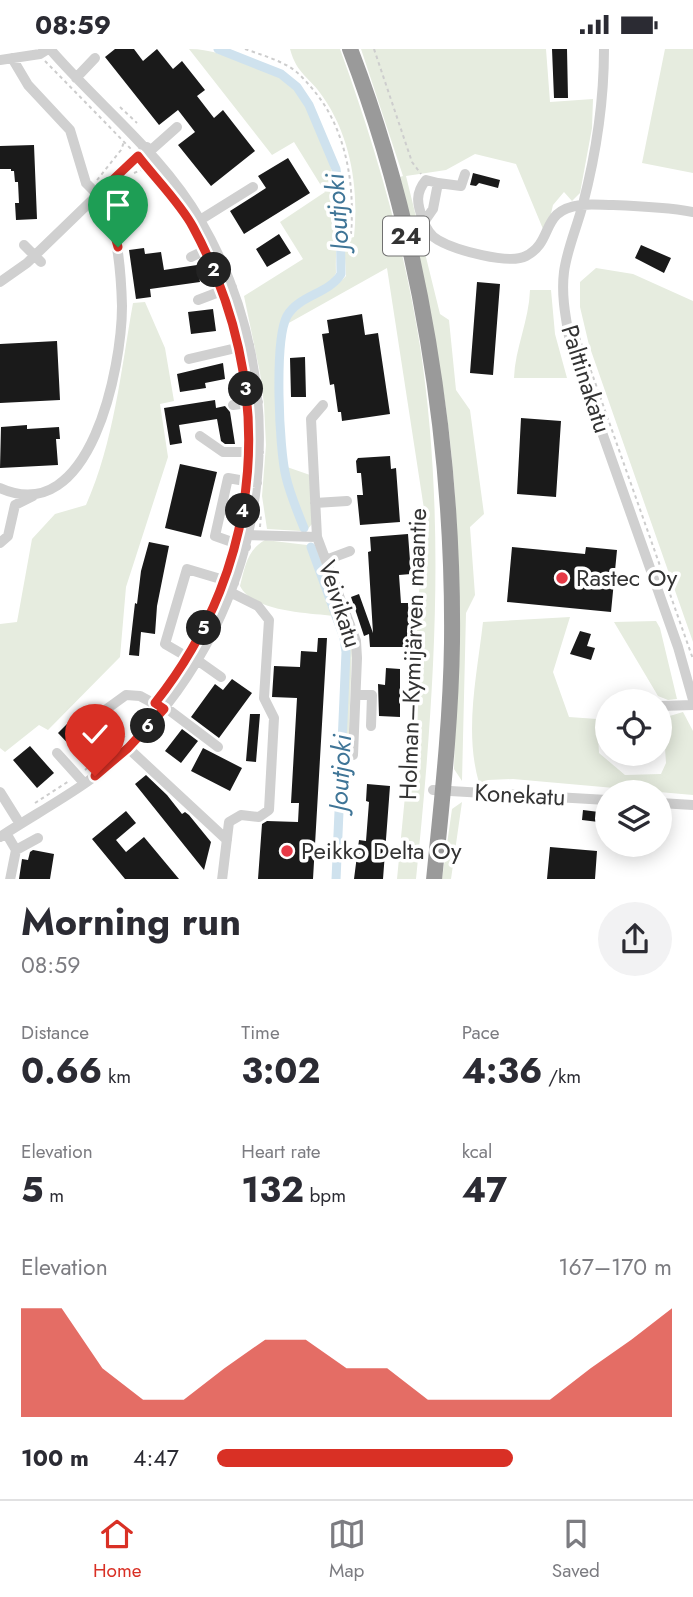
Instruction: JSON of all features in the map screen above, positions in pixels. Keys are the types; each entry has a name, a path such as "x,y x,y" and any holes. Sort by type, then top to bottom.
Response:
{"highway":[{"name":"Holman–Kymijärven maantie","path":"349,49 384,152 424,321 448,519 452,602 451,688 424,879"},
{"name":"Holman–Kymijärven maantie","path":"434,879 438,790"}],"street":[{"path":"6,59 40,54 49,49 148,149 177,184 196,222 214,246 242,316 258,402 259,452 254,535 246,547 232,588 197,661 164,708 128,748 3,835 16,850"},
{"name":"Palttinakatu","path":"604,49 603,92 583,205 564,272 563,305 570,342 678,647 693,700"},
{"path":"76,78 95,58"},
{"path":"0,543 8,536 15,505 56,486 77,470 91,446 107,403 118,353 122,307 119,257 96,191 86,183 69,130 6,59"},
{"path":"0,282 38,259 96,191 177,127"},
{"path":"466,174 461,186 426,180 418,192 417,202 424,222 429,233 445,243 503,259 517,259 532,252 540,244 555,215 563,208 583,205 666,207 693,212"},
{"path":"424,222 433,209 438,183"},
{"path":"196,222 253,187"},
{"path":"24,245 38,259"},
{"path":"191,257 214,246"},
{"path":"198,300 232,287"},
{"path":"189,359 249,345"},
{"path":"233,405 258,402"},
{"name":"Veivikatu","path":"323,405 311,419 317,537 356,641 353,755"},
{"path":"200,436 223,452 259,452"},
{"path":"246,547 215,536 228,478 257,483"},
{"path":"0,488 11,493 33,496"},
{"path":"315,503 347,501"},
{"name":"Veivikatu","path":"254,535 317,537"},
{"path":"326,560 350,551"},
{"path":"221,677 165,644 187,569 232,588 258,606 269,620 264,698 274,718 269,810 259,817 241,815 229,822 222,879"},
{"path":"97,716 126,695 140,696 164,708 218,747"},
{"path":"356,695 372,695 371,726"},
{"path":"672,706 693,705"},
{"path":"128,748 227,840"},
{"path":"57,753 80,780"},
{"name":"Konekatu","path":"438,790 595,799"},
{"path":"0,792 20,824"},
{"path":"672,804 693,805"},
{"path":"16,850 38,838"},
{"path":"10,879 16,850"}],"path":[{"path":"245,49 288,65 319,96 346,154 353,212 351,235"},
{"path":"374,49 412,162 426,180"},
{"path":"45,61 124,141 196,222"},
{"path":"121,107 136,123"},
{"path":"96,191 124,141"},
{"path":"130,178 141,170 150,172"},
{"path":"579,335 693,659"},
{"path":"254,535 262,507"},
{"path":"32,805 80,780 132,729"}],"shaded area":[{"path":"189,49 221,54 285,81 305,104 314,120 332,172 337,212 336,273 326,285 298,300 286,311 281,323 276,364 276,413 281,470 301,531 267,529 262,496 266,445 264,404 244,296 303,259 280,222 325,192 294,142 272,155"},
{"path":"290,49 340,49 387,196 406,270 420,346 433,479 435,613 428,746 416,879 397,879 410,744 424,509 387,268 287,324 306,303 346,276 344,240 354,237 355,219 351,164 340,129 323,97 296,65"},
{"path":"361,49 546,49 550,102 593,99 592,128 580,193 572,201 564,192 553,205 549,222 543,229 516,164 475,154 446,170 406,176 440,314 449,320 456,390 470,410 484,514 470,527 475,595 466,613 462,781 454,769 458,576 448,424 431,318 400,177 403,176"},
{"path":"665,49 693,49 693,173 642,163"},
{"path":"596,268 633,274 693,301 693,642 589,345 580,307 580,282"},
{"path":"530,290 551,290 555,334 567,378 514,378"},
{"path":"145,302 165,348 174,401 160,404 168,457 126,587 120,657 48,730 39,725 5,752 0,748 0,624 17,622 32,539 55,514 86,505 96,481 110,431 133,303"},
{"path":"287,467 310,475 312,524 307,530 291,490"},
{"path":"265,540 307,545 333,616 282,610 247,595 240,586 245,566 250,554"},
{"path":"311,544 319,550 350,635 352,649 348,757 343,757 346,638"},
{"path":"570,617 553,672 569,717 595,719 595,766 614,766 625,775 661,774 665,766 672,766 672,715 683,712 693,731 693,795 672,793 672,780 595,780 595,786 513,779 479,783 472,743 472,723 483,622"},
{"path":"656,621 677,699 672,700 672,689 654,689 614,622"},
{"path":"462,802 451,879 442,879 452,809"}],"building":[{"path":"115,49 134,49 143,61 157,49 173,69 182,61 205,90 197,96 214,118 223,110 255,151 211,186 178,145 195,132 178,110 159,125 105,57"},
{"path":"552,49 567,49 568,98 554,98"},
{"path":"34,145 37,219 16,220 15,203 19,203 18,182 15,182 14,171 0,169 0,146"},
{"path":"288,158 310,193 244,234 230,211 266,188 258,176"},
{"path":"473,173 500,180 498,188 479,183 476,186 470,185"},
{"path":"279,234 291,253 267,267 256,249"},
{"path":"641,245 671,258 664,273 635,258"},
{"path":"144,248 145,254 161,252 164,270 197,265 200,282 150,289 151,297 136,299 129,250"},
{"path":"477,282 500,284 493,375 470,373"},
{"path":"213,309 216,331 191,334 188,312"},
{"path":"362,314 365,335 378,333 390,414 342,421 334,384 330,385 322,334 329,333 327,320"},
{"path":"57,341 60,400 0,403 0,344"},
{"path":"305,357 306,397 291,397 290,358"},
{"path":"223,363 225,379 205,383 206,388 180,392 177,374"},
{"path":"215,400 216,408 225,406 230,412 235,444 221,441 217,419 179,425 182,443 170,445 164,408"},
{"path":"521,418 561,421 556,497 517,494"},
{"path":"27,425 27,429 59,427 60,439 56,439 58,465 0,468 1,427"},
{"path":"390,456 391,469 396,468 400,522 360,525 357,495 363,495 361,473 357,473 356,461 358,458"},
{"path":"180,464 217,472 201,537 165,528"},
{"path":"408,534 411,574 399,575 401,603 408,603 410,647 370,647 369,634 364,636 351,597 359,594 373,633 368,552 371,551 370,537"},
{"path":"149,542 169,546 157,606 155,634 141,632 139,656 129,655 135,603 137,604 141,571"},
{"name":"Rastec Oy","path":"512,547 585,554 586,547 617,550 611,612 507,602"},
{"path":"580,631 591,634 587,646 595,648 591,660 570,654"},
{"path":"318,638 327,638 313,879 258,879 262,824 267,821 298,822 299,803 291,803 297,698 272,697 274,666 300,667 301,651 317,652"},
{"path":"386,668 400,669 400,717 379,716 378,684 385,685"},
{"path":"232,679 252,693 219,738 191,717 215,684 223,690"},
{"path":"80,711 102,733 79,755 58,733"},
{"path":"250,714 260,714 256,762 246,761"},
{"path":"182,729 198,741 181,763 165,751"},
{"path":"30,746 54,773 37,788 13,760"},
{"path":"203,748 242,768 230,791 191,771"},
{"path":"146,775 182,814 185,812 189,815 211,842 204,870 135,784"},
{"path":"367,784 390,786 383,879 354,879 359,840 366,841 369,802 366,801"},
{"path":"583,810 595,812 595,822 582,820"},
{"path":"126,811 136,823 116,840 126,852 144,837 179,879 125,879 92,839"},
{"path":"550,847 595,851 595,879 547,879"},
{"path":"33,850 54,854 50,879 19,879 22,859 28,860"}],"waterway":[{"name":"Joutjoki","path":"218,49 281,74 297,87 309,105 336,169 340,200 341,274 336,281 292,309 287,316 280,347 279,395 284,463 286,477 304,528"},
{"name":"Joutjoki","path":"311,547 344,638 346,652 336,879"}],"place":[{"name":"Rastec Oy","path":"562,578"},
{"name":"Peikko Delta Oy","path":"287,851"}],"route":[{"path":"95,776 128,748 164,709 155,703 188,657 201,633 216,601 239,532 249,452 247,399 240,347 222,289 192,225 138,156 102,190 118,247"}]}
